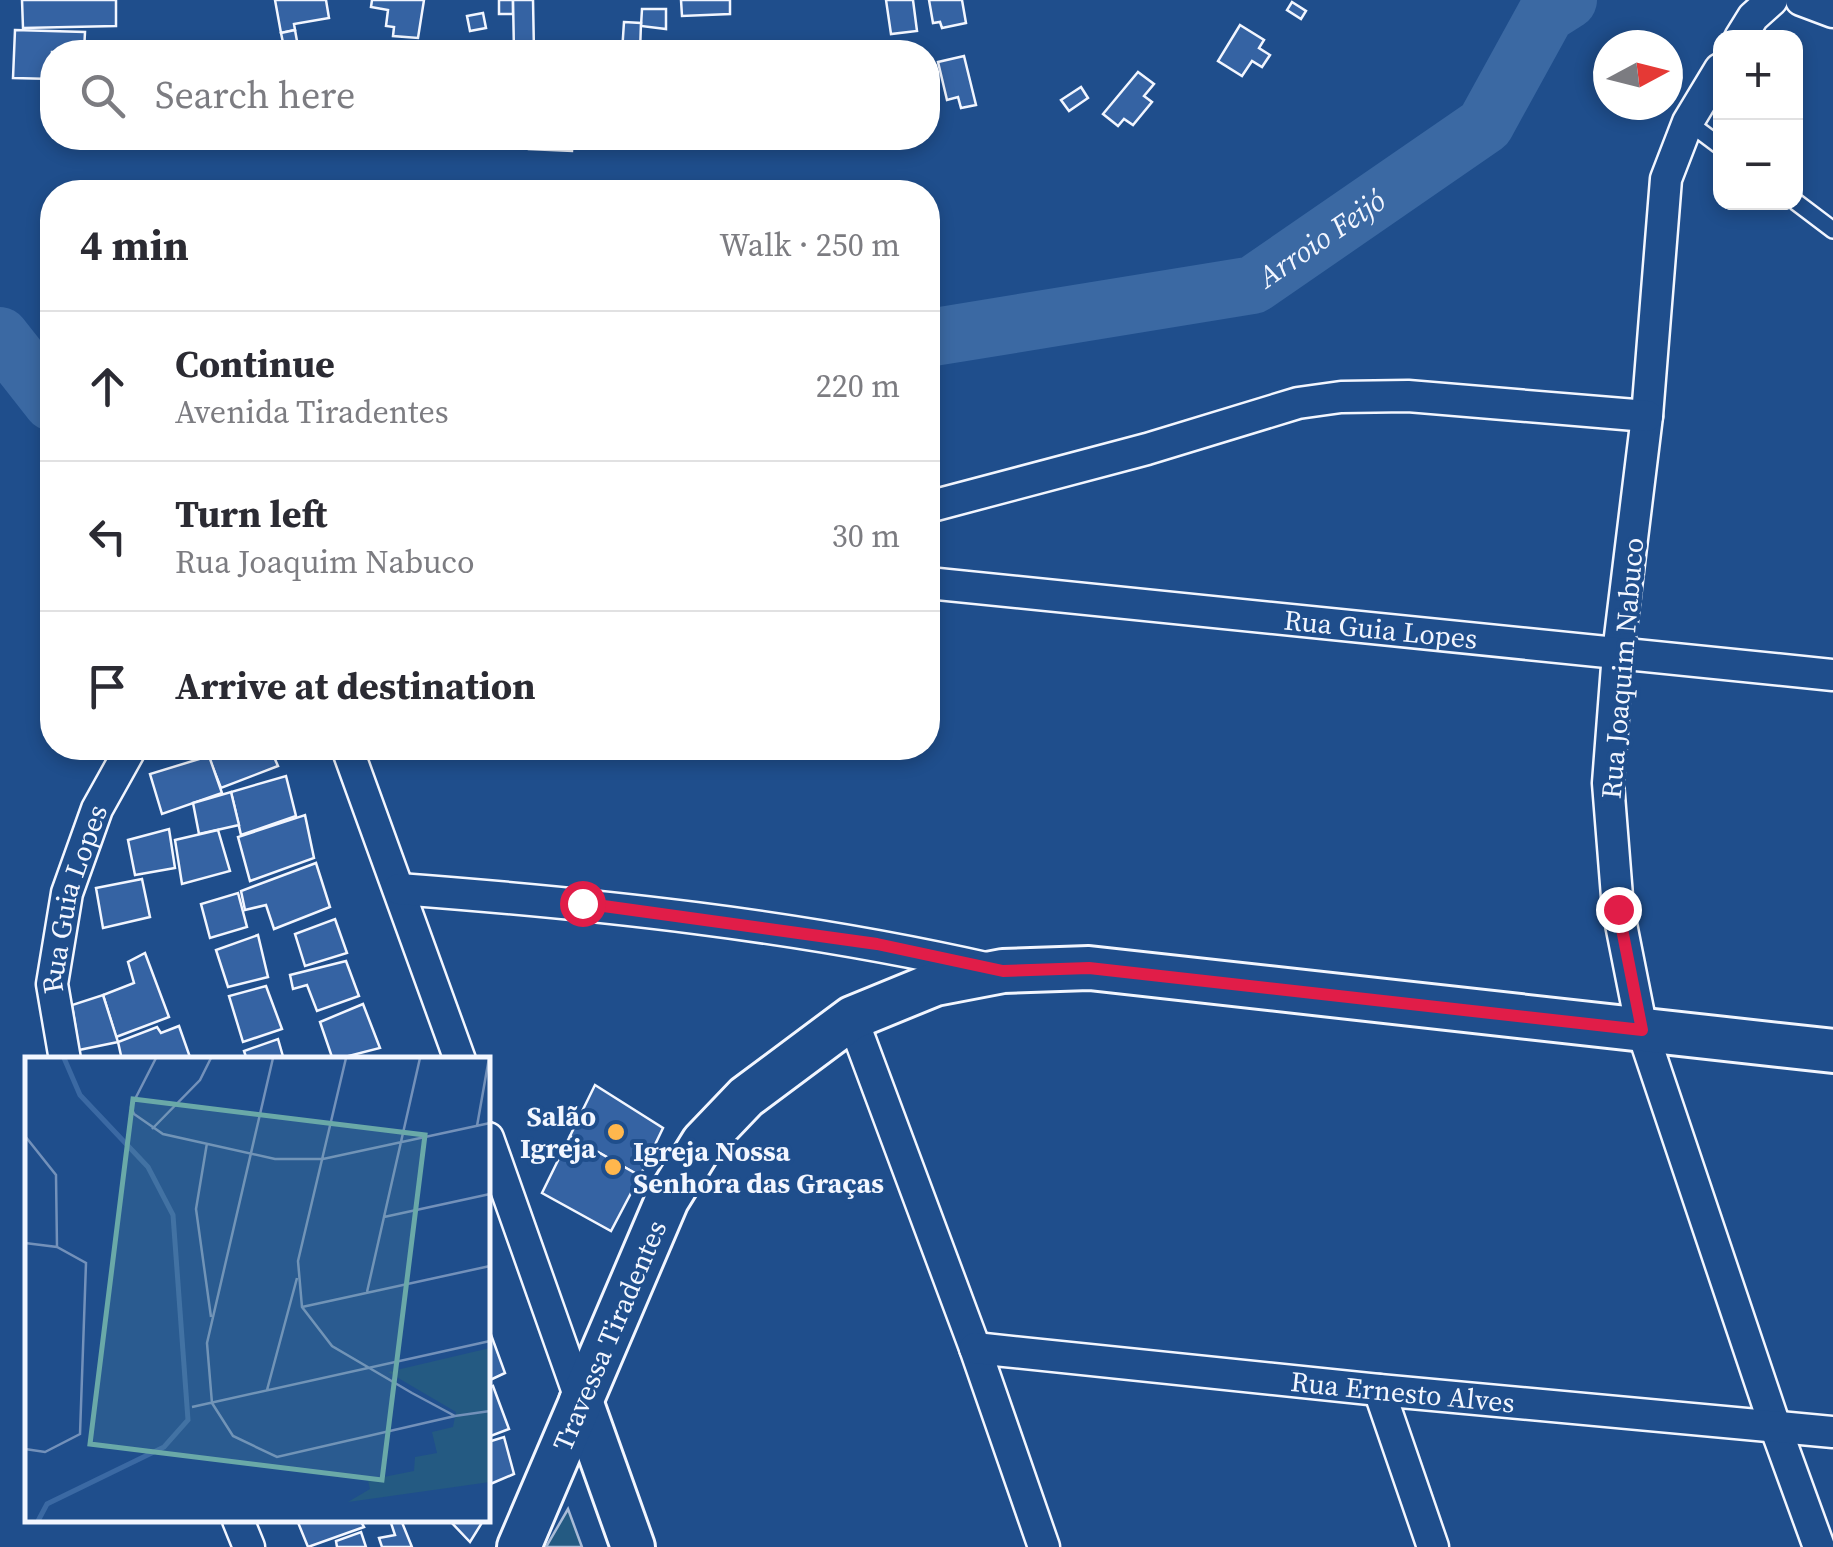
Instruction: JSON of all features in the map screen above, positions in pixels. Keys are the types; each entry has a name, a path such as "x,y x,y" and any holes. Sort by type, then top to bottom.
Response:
{"main road":[{"name":"Travessa Tiradentes","path":"519,1547 667,1200 703,1142 746,1098 852,1018 935,984 1003,971 1089,968 1833,1050"},
{"path":"582,1401 632,1547"}],"street":[{"path":"1745,30 1752,17 1772,0"},
{"path":"1800,0 1833,12"},
{"name":"Rua Joaquim Nabuco","path":"1713,81 1688,122 1666,179 1647,416 1618,653 1608,783 1618,909 1642,1030 1775,1426 1820,1547"},
{"path":"940,503 1147,450 1298,403 1341,397 1408,396 1647,416"},
{"name":"Rua Guia Lopes","path":"940,584 1833,675"},
{"name":"Rua Guia Lopes","path":"64,1057 52,984 67,893 96,808 125,760"},
{"path":"351,760 459,1057"},
{"path":"399,890 582,903 877,944 1003,971"},
{"path":"852,1018 975,1348 1044,1547"},
{"path":"490,1144 582,1401"},
{"name":"Rua Ernesto Alves","path":"975,1348 1833,1432"},
{"path":"1379,1390 1433,1547"},
{"path":"239,1522 249,1547"}],"lane":[{"path":"1688,122 1713,141"},
{"path":"1803,207 1833,230"}],"shaded area":[{"path":"568,1509 582,1547 546,1547"}],"building":[{"path":"22,0 116,0 116,26 23,28"},
{"path":"275,0 326,0 329,18 294,24 295,30 281,33"},
{"path":"372,0 424,0 418,38 393,36 394,27 386,26 388,10 371,7"},
{"path":"499,0 513,0 513,14 499,14"},
{"path":"513,0 533,0 534,40 514,40"},
{"path":"681,0 730,0 730,14 682,16"},
{"path":"886,0 913,0 917,31 891,34"},
{"path":"929,0 962,0 966,23 942,28 940,22 933,23"},
{"path":"1292,2 1306,11 1301,19 1287,10"},
{"path":"642,9 666,9 666,29 641,26"},
{"path":"483,13 486,28 470,31 467,16"},
{"path":"624,22 641,23 640,40 623,40"},
{"path":"1240,25 1264,40 1259,48 1270,55 1262,67 1252,61 1242,76 1218,61"},
{"path":"15,30 85,32 85,40 40,40 40,79 13,78"},
{"path":"295,30 297,40 282,40 281,33"},
{"path":"964,56 976,105 961,108 958,97 947,100 940,62"},
{"path":"1138,72 1154,84 1144,96 1152,102 1133,125 1124,119 1118,126 1103,114"},
{"path":"1081,87 1088,98 1069,111 1061,100"},
{"path":"196,760 210,760 222,793 162,814 150,774"},
{"path":"210,760 275,760 278,766 221,788"},
{"path":"286,776 296,816 241,835 231,792"},
{"path":"231,792 239,825 199,834 193,803"},
{"path":"305,815 314,858 250,881 238,837"},
{"path":"169,829 175,868 135,875 128,840"},
{"path":"218,830 230,871 182,884 175,840"},
{"path":"316,863 330,907 274,929 266,905 245,910 241,891"},
{"path":"142,879 150,917 103,928 96,888"},
{"path":"238,893 247,927 210,938 201,904"},
{"path":"335,919 347,953 305,966 295,934"},
{"path":"258,935 268,977 228,987 216,950"},
{"path":"145,953 169,1017 116,1037 103,995 134,983 128,962"},
{"path":"346,961 359,996 317,1011 307,985 293,989 290,975"},
{"path":"266,986 282,1029 243,1042 229,996"},
{"path":"103,995 118,1042 79,1050 72,1005"},
{"path":"363,1004 380,1048 332,1057 320,1022"},
{"path":"179,1026 190,1057 121,1057 118,1042 157,1027 161,1033"},
{"path":"278,1039 283,1057 246,1057 244,1051"},
{"name":"Salão Igreja","path":"595,1085 663,1128 640,1176 570,1136"},
{"name":"Igreja Nossa Senhora das Graças","path":"570,1136 640,1176 611,1231 542,1193"},
{"path":"490,1332 505,1373 490,1380"},
{"path":"493,1386 509,1429 490,1436"},
{"path":"504,1437 514,1474 490,1484 490,1441"},
{"path":"298,1522 361,1522 364,1527 308,1547"},
{"path":"391,1522 402,1522 412,1547 382,1547 379,1538 395,1535"},
{"path":"451,1522 482,1522 470,1542"},
{"path":"361,1532 366,1547 337,1547 336,1541"}],"waterway":[{"name":"Arroio Feijó","path":"940,336 1253,285 1485,125 1546,14 1568,0"},
{"name":"Arroio Feijó","path":"0,336 40,387"}],"place":[{"name":"Salão Igreja","path":"616,1132"},
{"name":"Igreja Nossa Senhora das Graças","path":"613,1167"}],"route":[{"path":"582,903 877,944 1003,971 1089,968 1642,1030 1618,909"}]}
